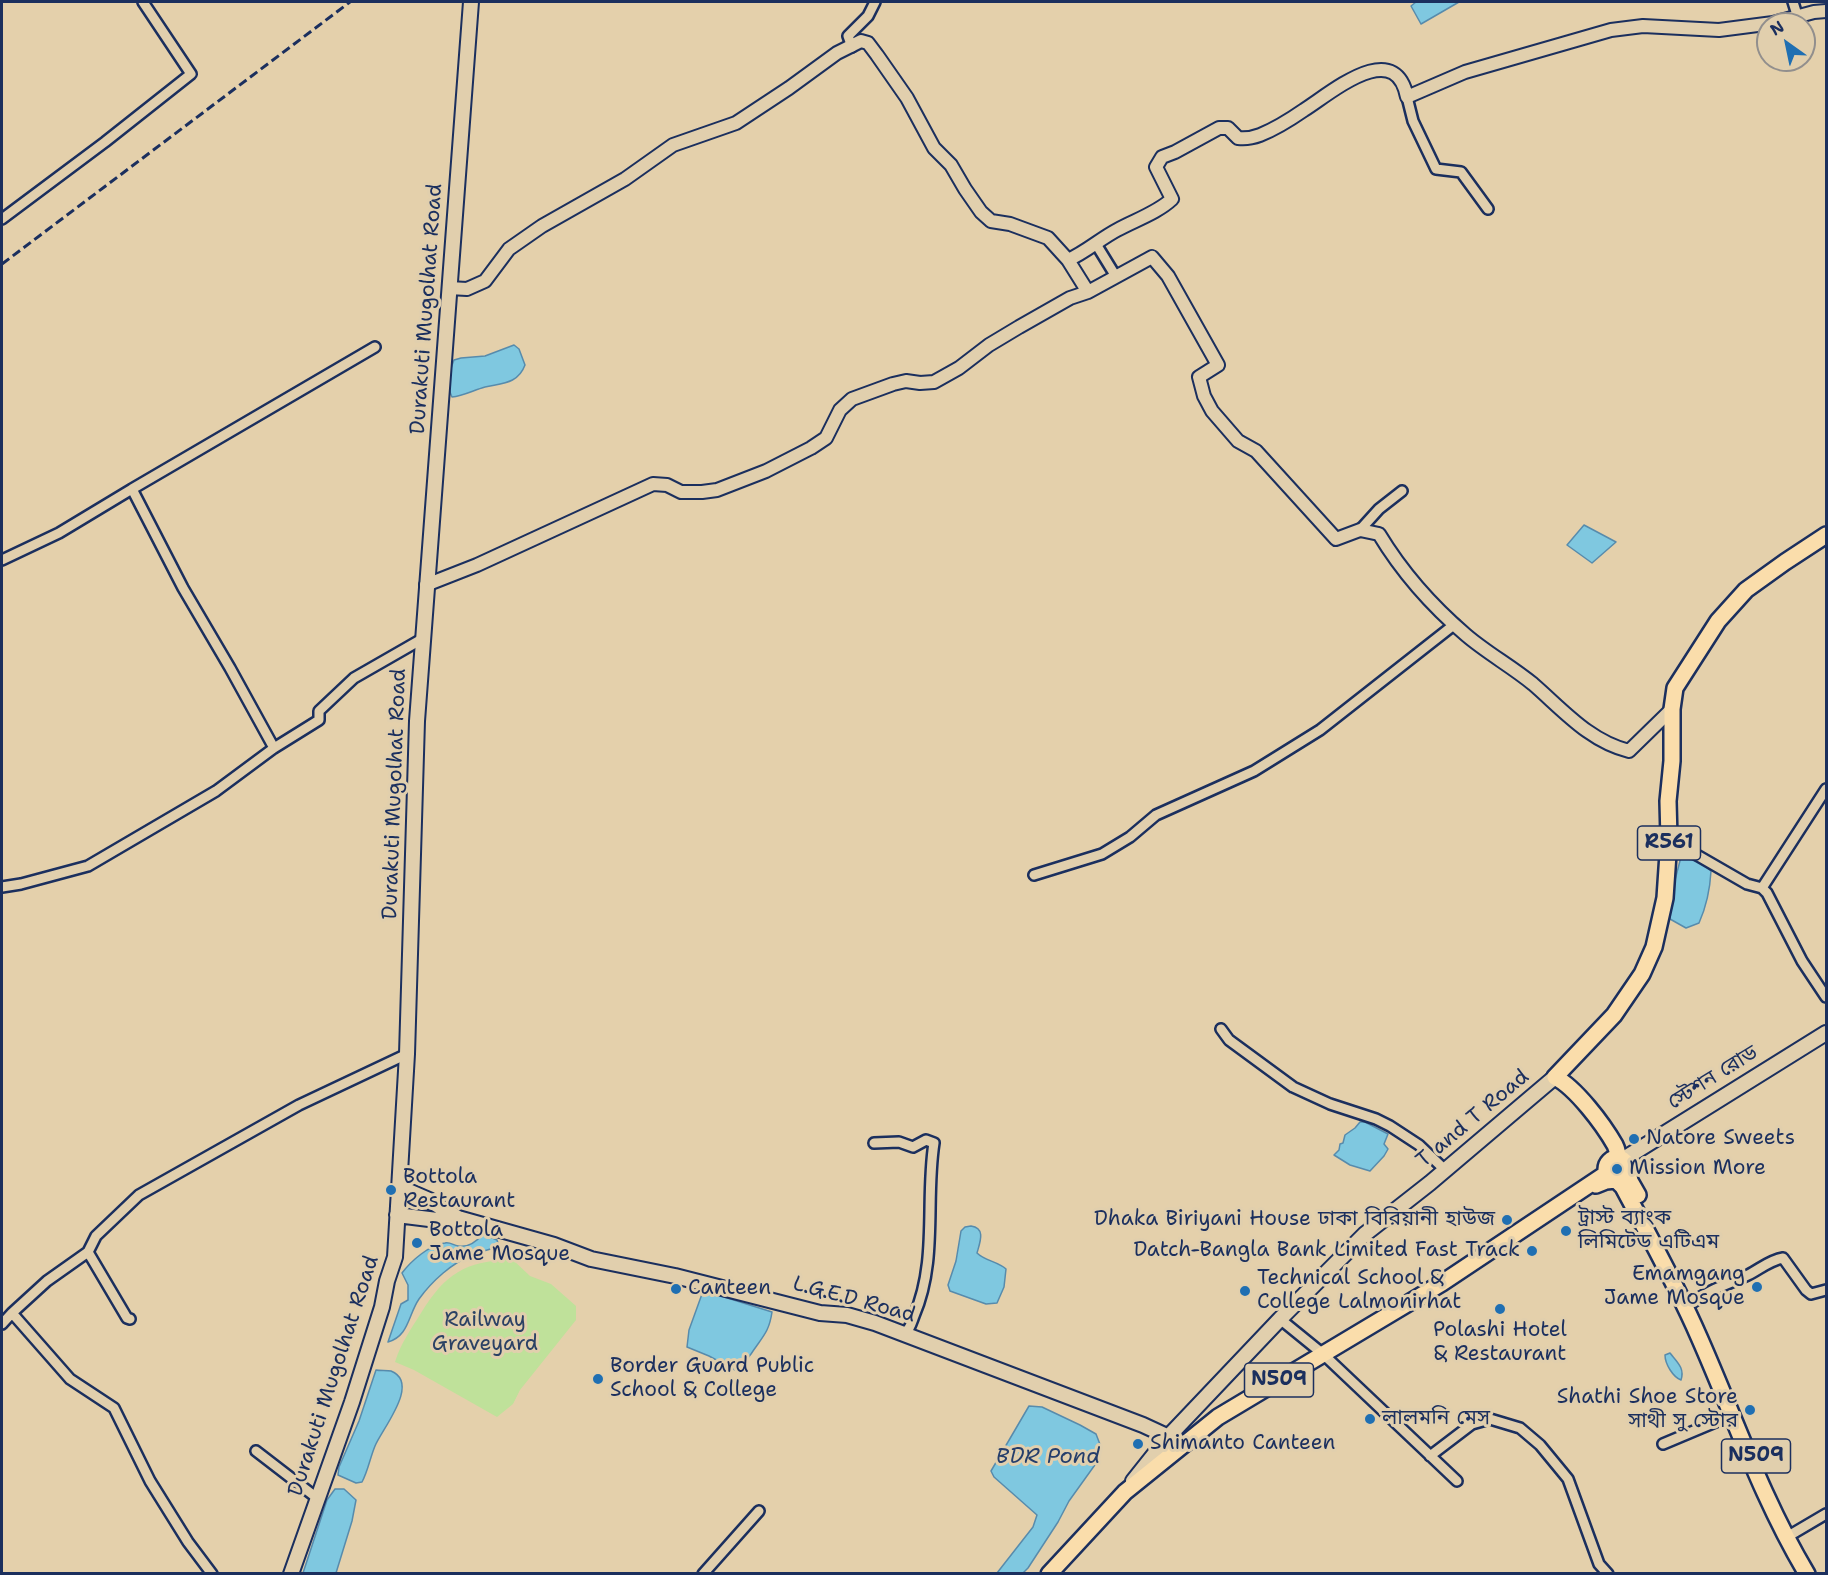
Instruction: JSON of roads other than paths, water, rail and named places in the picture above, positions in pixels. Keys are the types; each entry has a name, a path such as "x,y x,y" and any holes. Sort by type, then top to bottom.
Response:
{"main road":[{"name":"Durakuti Mugolhat Road","path":"291,1574 352,1402 395,1257 407,1054 417,721 471,2"},
{"name":"R561","path":"1670,839 1668,801 1675,688 1718,621 1746,590 1827,536"},
{"name":"T and T Road","path":"1125,1492 1168,1437 1280,1318 1365,1234 1555,1077 1614,1014 1642,974 1654,947 1665,898 1670,839"},
{"name":"স্টেশন রোড","path":"1618,1168 1827,1032"},
{"path":"1555,1077 1564,1082 1590,1110 1617,1147 1618,1168"},
{"name":"N509","path":"1049,1574 1125,1492 1218,1418 1479,1262 1591,1188 1606,1181 1618,1168"},
{"name":"N509","path":"1618,1168 1630,1181 1692,1303 1774,1498 1792,1534 1817,1574"},
{"name":"N509","path":"1618,1168 1623,1187 1686,1307 1780,1528 1807,1574"},
{"path":"398,1215 453,1222 458,1218 429,1200 399,1188"},
{"name":"L.G.E.D Road","path":"458,1218 554,1245 591,1259 675,1276 820,1313 847,1315 875,1323 1107,1410 1184,1444"}],"street":[{"path":"2,219 191,74 143,2"},
{"path":"852,47 848,36 868,16 875,2"},
{"path":"1407,97 1465,72 1611,30 1643,26 1719,30 1756,24"},
{"path":"449,288 467,289 485,281 508,249 542,226 625,178 673,146 736,123 837,54 861,41 868,43 907,98 934,148 951,165 964,189 981,212 991,221 1010,224 1048,238 1068,260 1088,292"},
{"path":"1068,260 1116,230 1165,206 1172,199 1156,167 1162,158 1219,128 1228,128 1238,138 1248,139 1262,135 1353,78 1373,70 1388,71 1397,75 1405,87 1413,121 1436,169 1461,172 1488,209"},
{"path":"1096,244 1115,275"},
{"path":"426,585 653,484 667,485 681,492 702,492 717,490 765,471 826,438 840,410 852,399 906,381 934,382 959,368 1009,333 1070,298 1088,292 1152,256 1168,276 1218,365 1199,377 1204,396 1212,411 1238,441 1256,451 1336,538 1360,530 1379,509 1402,491"},
{"path":"2,560 59,533 375,347"},
{"path":"132,489 183,588 274,748"},
{"path":"1360,530 1379,534 1390,552 1424,595 1466,635 1530,682 1575,723 1612,747 1629,751 1672,709"},
{"path":"1034,875 1102,854 1130,837 1156,815 1254,771 1320,730 1455,624"},
{"path":"2,887 88,866 216,791 274,748 319,720 319,711 354,678 422,639"},
{"path":"1762,888 1827,789"},
{"path":"1670,839 1747,884 1762,888 1767,893 1802,961 1827,998"},
{"path":"1221,1029 1229,1040 1293,1087 1322,1101 1390,1126 1419,1145 1444,1170"},
{"path":"2,1324 47,1281 88,1252 96,1236 139,1196 299,1105 407,1054"},
{"path":"874,1143 899,1142 913,1148 926,1140 934,1143 926,1280 910,1329 903,1335"},
{"path":"88,1252 127,1318 130,1319"},
{"path":"1692,1303 1713,1289 1734,1282 1773,1260 1783,1258 1811,1294 1827,1290"},
{"path":"12,1313 70,1379 114,1408 150,1481 188,1542 212,1574"},
{"path":"1280,1318 1323,1354 1457,1481"},
{"path":"1663,1444 1732,1415"},
{"path":"1430,1456 1472,1424 1490,1419 1520,1428 1540,1445 1568,1479 1599,1564 1608,1574"},
{"path":"255,1451 317,1498"},
{"path":"703,1574 759,1511"},
{"path":"1792,1534 1827,1514"}],"water":[{"path":"1416,2 1459,2 1421,24 1411,6"},
{"path":"514,345 519,349 525,365 518,376 509,382 452,397 449,378 454,360 485,356"},
{"path":"1584,525 1616,542 1592,563 1567,545"},
{"path":"1681,857 1699,862 1711,871 1708,897 1699,923 1686,928 1670,919 1670,899"},
{"path":"1360,1122 1365,1122 1388,1134 1384,1144 1388,1149 1370,1171 1350,1165 1334,1155 1343,1143 1345,1135"},
{"path":"971,1226 976,1227 980,1233 977,1253 1006,1269 1004,1287 997,1303 986,1304 950,1291 948,1285 956,1261 961,1231"},
{"path":"483,1234 497,1240 499,1246 465,1258 443,1273 419,1299 404,1330 388,1342 401,1304 408,1300 408,1285 402,1273 406,1268 421,1254 439,1244 450,1243 465,1246"},
{"path":"702,1294 721,1296 772,1312 764,1334 738,1369 735,1370 687,1347 689,1330"},
{"path":"1670,1353 1681,1369 1681,1380 1672,1373 1666,1362 1665,1355"},
{"path":"376,1370 391,1371 399,1377 402,1385 401,1396 375,1446 362,1482 356,1483 338,1475 339,1467 359,1421"},
{"name":"BDR Pond","path":"1029,1406 1042,1407 1096,1434 1101,1447 1097,1462 1069,1501 1028,1568 1023,1573 997,1573 1033,1527 1037,1515 994,1477 991,1471"},
{"path":"335,1489 344,1489 356,1500 336,1573 303,1573 327,1500"}],"railway":[{"path":"2,264 350,2"}],"place":[{"name":"Natore Sweets","path":"1634,1139"},
{"name":"Mission More","path":"1617,1169"},
{"name":"Bottola Restaurant","path":"391,1190"},
{"name":"Dhaka Biriyani House ঢাকা বিরিয়ানী হাউজ","path":"1507,1220"},
{"name":"ট্রাস্ট ব্যাংক লিমিটেড এটিএম","path":"1566,1231"},
{"name":"Bottola Jame Mosque","path":"417,1243"},
{"name":"Datch-Bangla Bank Limited Fast Track","path":"1532,1251"},
{"name":"Emamgang Jame Mosque","path":"1757,1287"},
{"name":"Canteen","path":"676,1289"},
{"name":"Technical School & College Lalmonirhat","path":"1245,1291"},
{"name":"Polashi Hotel & Restaurant","path":"1500,1309"},
{"name":"Border Guard Public School & College","path":"598,1379"},
{"name":"Shathi Shoe Store সাথী সু স্টোর","path":"1750,1410"},
{"name":"লালমনি মেস","path":"1370,1419"},
{"name":"Shimanto Canteen","path":"1138,1444"}],"park label":[{"name":"Railway Graveyard","path":"485,1333"}]}
